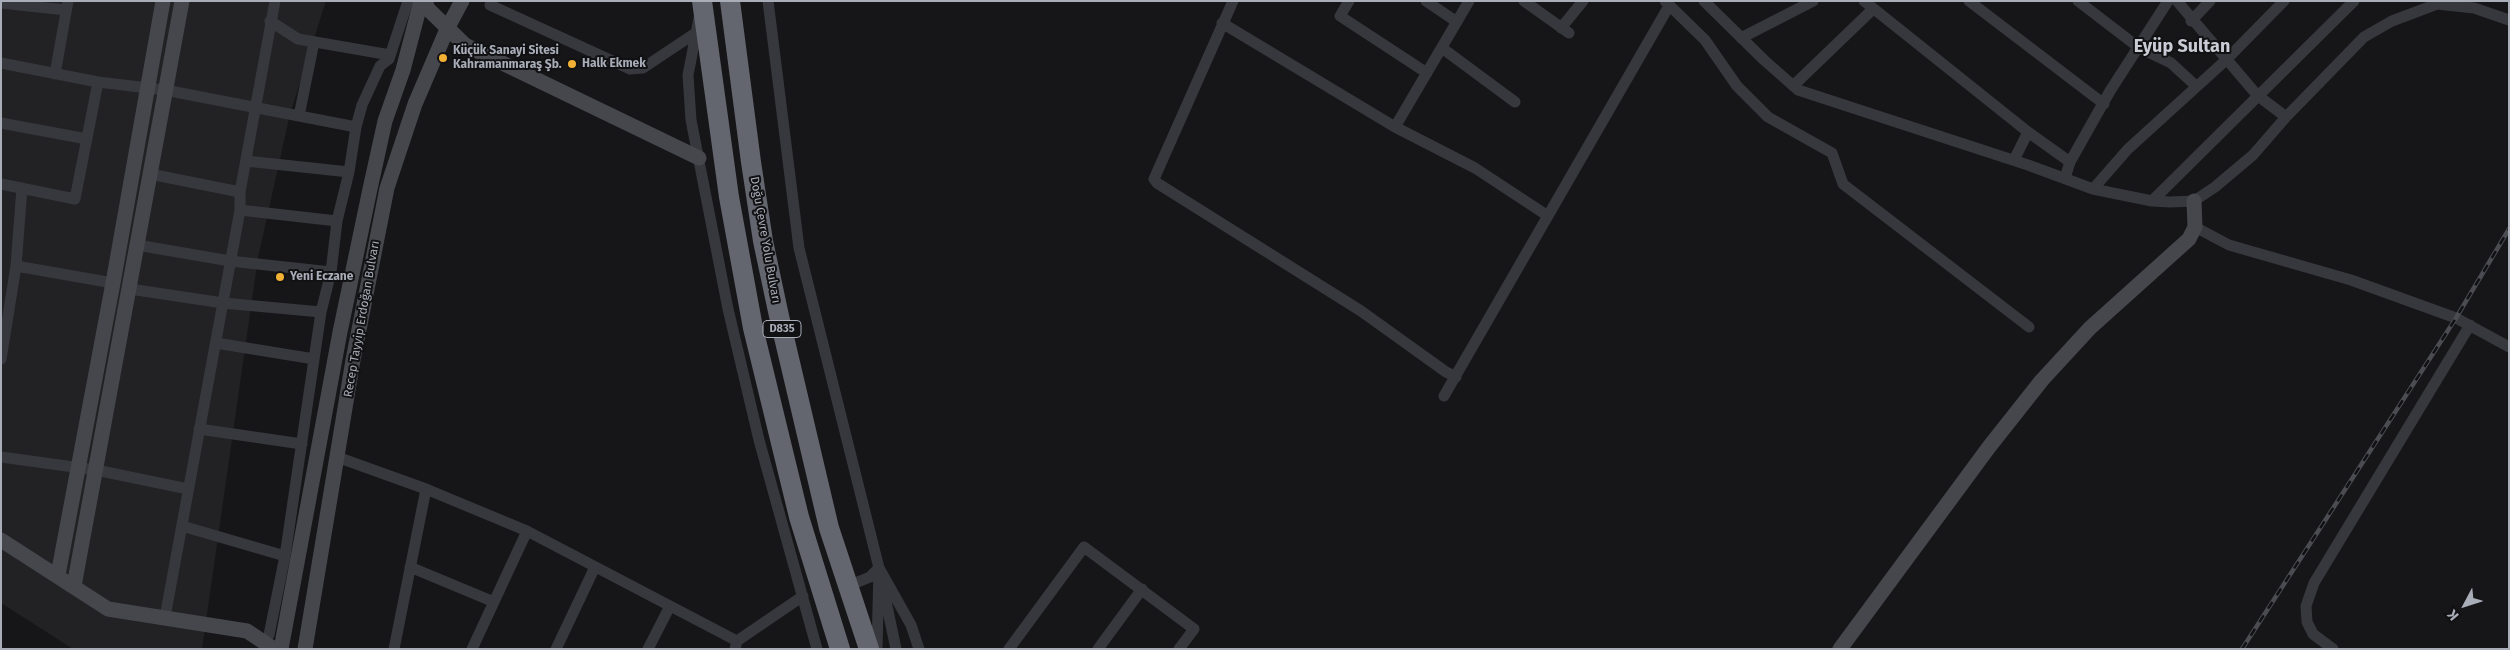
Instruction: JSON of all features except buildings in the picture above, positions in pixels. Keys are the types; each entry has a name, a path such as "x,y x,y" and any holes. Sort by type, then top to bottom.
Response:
{"highway":[{"name":"Doğu Çevre Yolu Bulvarı","path":"730,1 741,97 769,269 810,454 829,528 869,649"},
{"name":"D835","path":"702,3 729,197 753,328 800,517 840,649"}],"main road":[{"path":"58,576 163,1"},
{"path":"74,586 182,1"},
{"path":"425,1 428,9 466,45 699,158"},
{"name":"Recep Tayyip Erdoğan Bulvarı","path":"305,649 307,627 338,457 353,360 387,188 415,104 448,27 462,1"},
{"name":"Recep Tayyip Erdoğan Bulvarı","path":"281,649 275,639 314,478 340,332 370,189 385,122 404,70 409,2"},
{"path":"1840,649 1989,446 2042,380 2090,328 2189,239 2195,227 2194,201"},
{"path":"1,540 108,609 247,631 275,639 307,627"}],"street":[{"path":"165,617 240,210 240,192 275,1"},
{"path":"768,1 799,248 879,568 896,649"},
{"path":"1233,1 1154,179 1157,183 1361,311 1446,372 1456,376"},
{"path":"1349,1 1340,16 1427,73"},
{"path":"1426,1 1457,22"},
{"path":"1395,127 1469,1"},
{"path":"1524,1 1565,31 1582,1"},
{"path":"1704,1 1798,90 2014,160 2093,189 2152,201 2194,201 2215,187 2253,155 2286,117 2364,37 2392,21 2438,3 2474,8 2509,20"},
{"path":"1741,38 1813,1"},
{"path":"1864,1 2028,132 2070,162"},
{"path":"1969,1 2104,104"},
{"path":"2078,1 2138,47 2171,63 2196,86"},
{"path":"2065,178 2070,162 2138,47 2168,1"},
{"path":"2177,1 2192,21 2257,95 2286,117"},
{"path":"2192,21 2210,1"},
{"path":"2093,189 2128,150 2226,60 2284,1"},
{"path":"2152,201 2354,1"},
{"path":"275,639 321,312 331,272 337,221 350,172 356,127 362,105 380,66 390,55 409,2"},
{"path":"1,3 67,6 55,74"},
{"path":"702,3 688,74 691,120 728,309 759,440 804,596 817,649"},
{"path":"1444,396 1548,216 1667,3 1706,40 1737,86 1768,117 1832,153 1843,184 2029,327"},
{"path":"490,5 630,69 643,68 696,32"},
{"path":"1793,86 1874,9"},
{"path":"270,21 298,39 390,55"},
{"path":"1222,23 1395,127 1476,168 1548,216"},
{"path":"299,116 314,42"},
{"path":"1442,48 1515,102"},
{"path":"1,64 98,82 147,87 257,106 356,127"},
{"path":"1,184 75,199 98,82"},
{"path":"1,123 87,139"},
{"path":"2014,160 2028,132"},
{"path":"246,161 350,172"},
{"path":"150,174 240,192"},
{"path":"1,359 16,266 22,188"},
{"path":"240,210 337,221"},
{"path":"2195,227 2229,245 2351,280 2470,325 2509,347"},
{"path":"137,245 230,261 331,272"},
{"path":"16,266 113,283"},
{"path":"130,289 223,303 321,312"},
{"path":"2333,649 2313,634 2307,622 2306,606 2314,583 2470,325"},
{"path":"216,343 314,359"},
{"path":"199,429 302,444"},
{"path":"1,456 96,470 188,490"},
{"path":"338,457 426,489 527,531 670,606 736,645 804,596"},
{"path":"394,649 426,489"},
{"path":"182,526 286,556"},
{"path":"472,649 527,531"},
{"path":"1009,649 1084,547 1194,629 1179,649"},
{"path":"410,567 494,602"},
{"path":"556,649 595,567"},
{"path":"848,586 870,577 879,568"},
{"path":"877,649 879,568"},
{"path":"879,568 911,625 919,649"},
{"path":"1098,649 1142,589"},
{"path":"648,649 670,606"}],"shaded area":[{"path":"1,1 326,1 290,114 258,258 202,649 73,649 1,603"}],"railway":[{"path":"2242,649 2456,318 2509,229"}],"place":[{"name":"Küçük Sanayi Sitesi Kahramanmaraş Şb.","path":"443,58"},
{"name":"Halk Ekmek","path":"572,64"},
{"name":"Yeni Eczane","path":"280,277"}],"district":[{"name":"Eyüp Sultan","path":"2182,47"}]}
